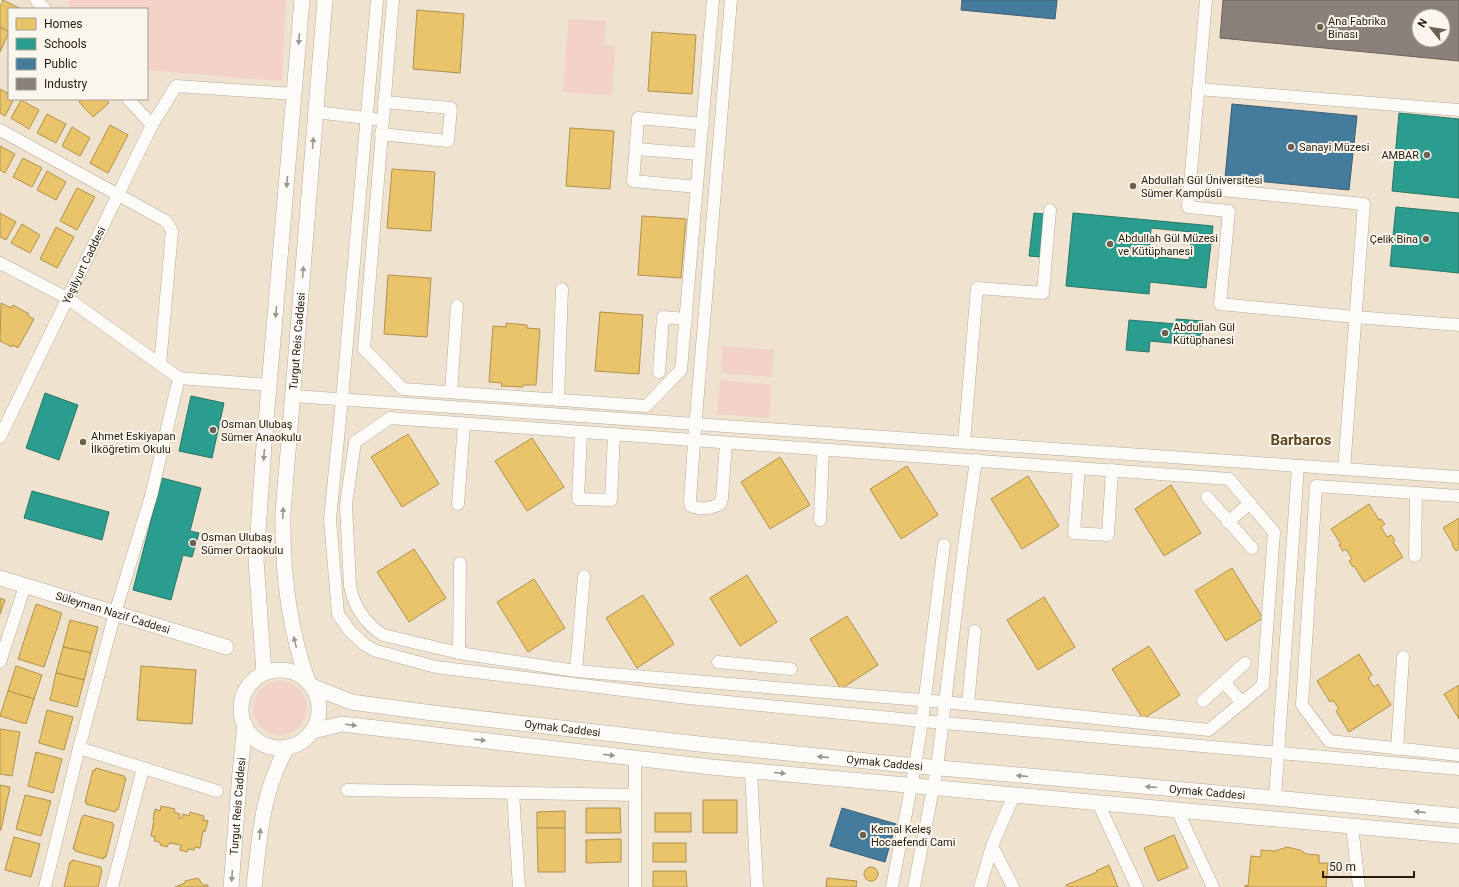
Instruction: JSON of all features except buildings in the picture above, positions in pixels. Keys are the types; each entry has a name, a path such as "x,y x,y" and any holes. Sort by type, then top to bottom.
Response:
{"street":[{"path":"36,0 44,8"},
{"path":"264,673 256,560 302,0"},
{"name":"Turgut Reis Caddesi","path":"310,683 292,627 285,588 283,513 325,0"},
{"path":"377,0 342,400 330,519 338,614 349,630 365,645 388,654 436,667 688,698 942,723 1459,769"},
{"path":"393,0 364,349 403,389 646,406 682,370 714,0"},
{"path":"726,443 722,498 720,504 715,507 695,508 691,506 694,441 731,0"},
{"path":"1206,0 1188,208 1229,212 1220,304 1459,325"},
{"name":"Yeşilyurt Caddesi","path":"0,437 152,125 176,86 294,94"},
{"path":"1198,89 1459,110"},
{"path":"129,100 152,125"},
{"path":"381,134 448,141 451,108 384,102"},
{"path":"316,112 382,120"},
{"path":"697,187 633,181 638,118 703,124"},
{"path":"0,130 118,194 164,220 168,224 172,231 160,365"},
{"path":"636,149 700,154"},
{"path":"1190,187 1364,204 1344,469"},
{"path":"964,442 977,288 1043,293 1050,210"},
{"path":"0,263 67,298 179,378 270,385"},
{"path":"558,400 562,289"},
{"path":"451,392 457,306"},
{"path":"659,372 663,317 686,319"},
{"path":"45,887 79,748 115,613 151,496 179,378"},
{"path":"293,396 1459,477"},
{"path":"390,418 464,424 1229,478 1274,532 1263,685 1209,730 968,704 576,671 459,653 383,635 368,624 362,617 354,602 350,586 346,505 355,442 390,418"},
{"path":"458,504 464,424"},
{"path":"581,432 578,499 611,500 614,434"},
{"path":"820,520 823,450"},
{"path":"914,887 937,768 959,582 976,460"},
{"path":"1275,798 1298,466"},
{"path":"1079,468 1074,533 1108,535 1112,470"},
{"path":"1459,496 1316,486 1302,705 1329,741 1459,755"},
{"path":"1415,556 1416,493"},
{"path":"1207,497 1252,548"},
{"path":"1228,522 1250,503"},
{"path":"892,887 916,766 944,545"},
{"path":"459,653 460,563"},
{"path":"1291,566 1311,569"},
{"path":"576,671 584,576"},
{"name":"Süleyman Nazif Caddesi","path":"0,578 226,647"},
{"path":"939,579 959,582"},
{"path":"0,662 25,586"},
{"path":"968,704 975,631"},
{"path":"1397,749 1403,656"},
{"path":"718,662 791,669"},
{"path":"1204,701 1245,663"},
{"path":"753,686 755,666"},
{"path":"279,669 289,670 299,674 310,683 318,696 320,707 319,717 313,731 302,742 287,747 272,747 262,744 250,734 245,725 241,710 243,695 252,682 264,673 279,669"},
{"path":"1224,682 1242,703"},
{"name":"Oymak Caddesi","path":"310,683 331,695 351,702 699,744 937,768 1459,816"},
{"name":"Oymak Caddesi","path":"313,731 342,724 751,771 1459,836"},
{"name":"Turgut Reis Caddesi","path":"231,887 245,725"},
{"path":"254,887 261,821 266,797 287,747"},
{"path":"79,748 217,791"},
{"path":"1415,765 1416,751"},
{"path":"635,758 635,887"},
{"path":"112,887 143,768"},
{"path":"751,771 757,887"},
{"path":"347,790 635,795"},
{"path":"513,793 519,887"},
{"path":"980,887 992,846 1014,795"},
{"path":"1098,803 1137,887"},
{"path":"1177,810 1213,887"},
{"path":"1352,826 1359,887"},
{"path":"992,846 1013,887"}],"shaded area":[{"path":"70,0 286,0 282,81 148,70 148,8 70,8 67,4"},
{"path":"568,19 606,21 604,45 615,46 612,95 563,92"},
{"path":"723,346 774,350 772,377 721,373"},
{"path":"720,380 771,385 769,418 717,414"},
{"path":"275,681 285,681 295,685 303,693 307,703 307,713 303,723 295,731 285,735 275,735 265,731 257,723 253,713 253,703 257,693 265,685"}],"place":[{"name":"Ana Fabrika Binası","path":"1320,27"},
{"name":"Sanayi Müzesi","path":"1291,147"},
{"name":"AMBAR","path":"1427,155"},
{"name":"Abdullah Gül Üniversitesi Sümer Kampüsü","path":"1133,186"},
{"name":"Çelik Bina","path":"1426,239"},
{"name":"Abdullah Gül Müzesi ve Kütüphanesi","path":"1110,244"},
{"name":"Abdullah Gül Kütüphanesi","path":"1165,333"},
{"name":"Osman Ulubaş Sümer Anaokulu","path":"213,430"},
{"name":"Ahmet Eskiyapan İlköğretim Okulu","path":"83,442"},
{"name":"Osman Ulubaş Sümer Ortaokulu","path":"193,543"},
{"name":"Kemal Keleş Hocaefendi Cami","path":"863,835"}],"district":[{"name":"Barbaros","path":"1301,440"}]}
